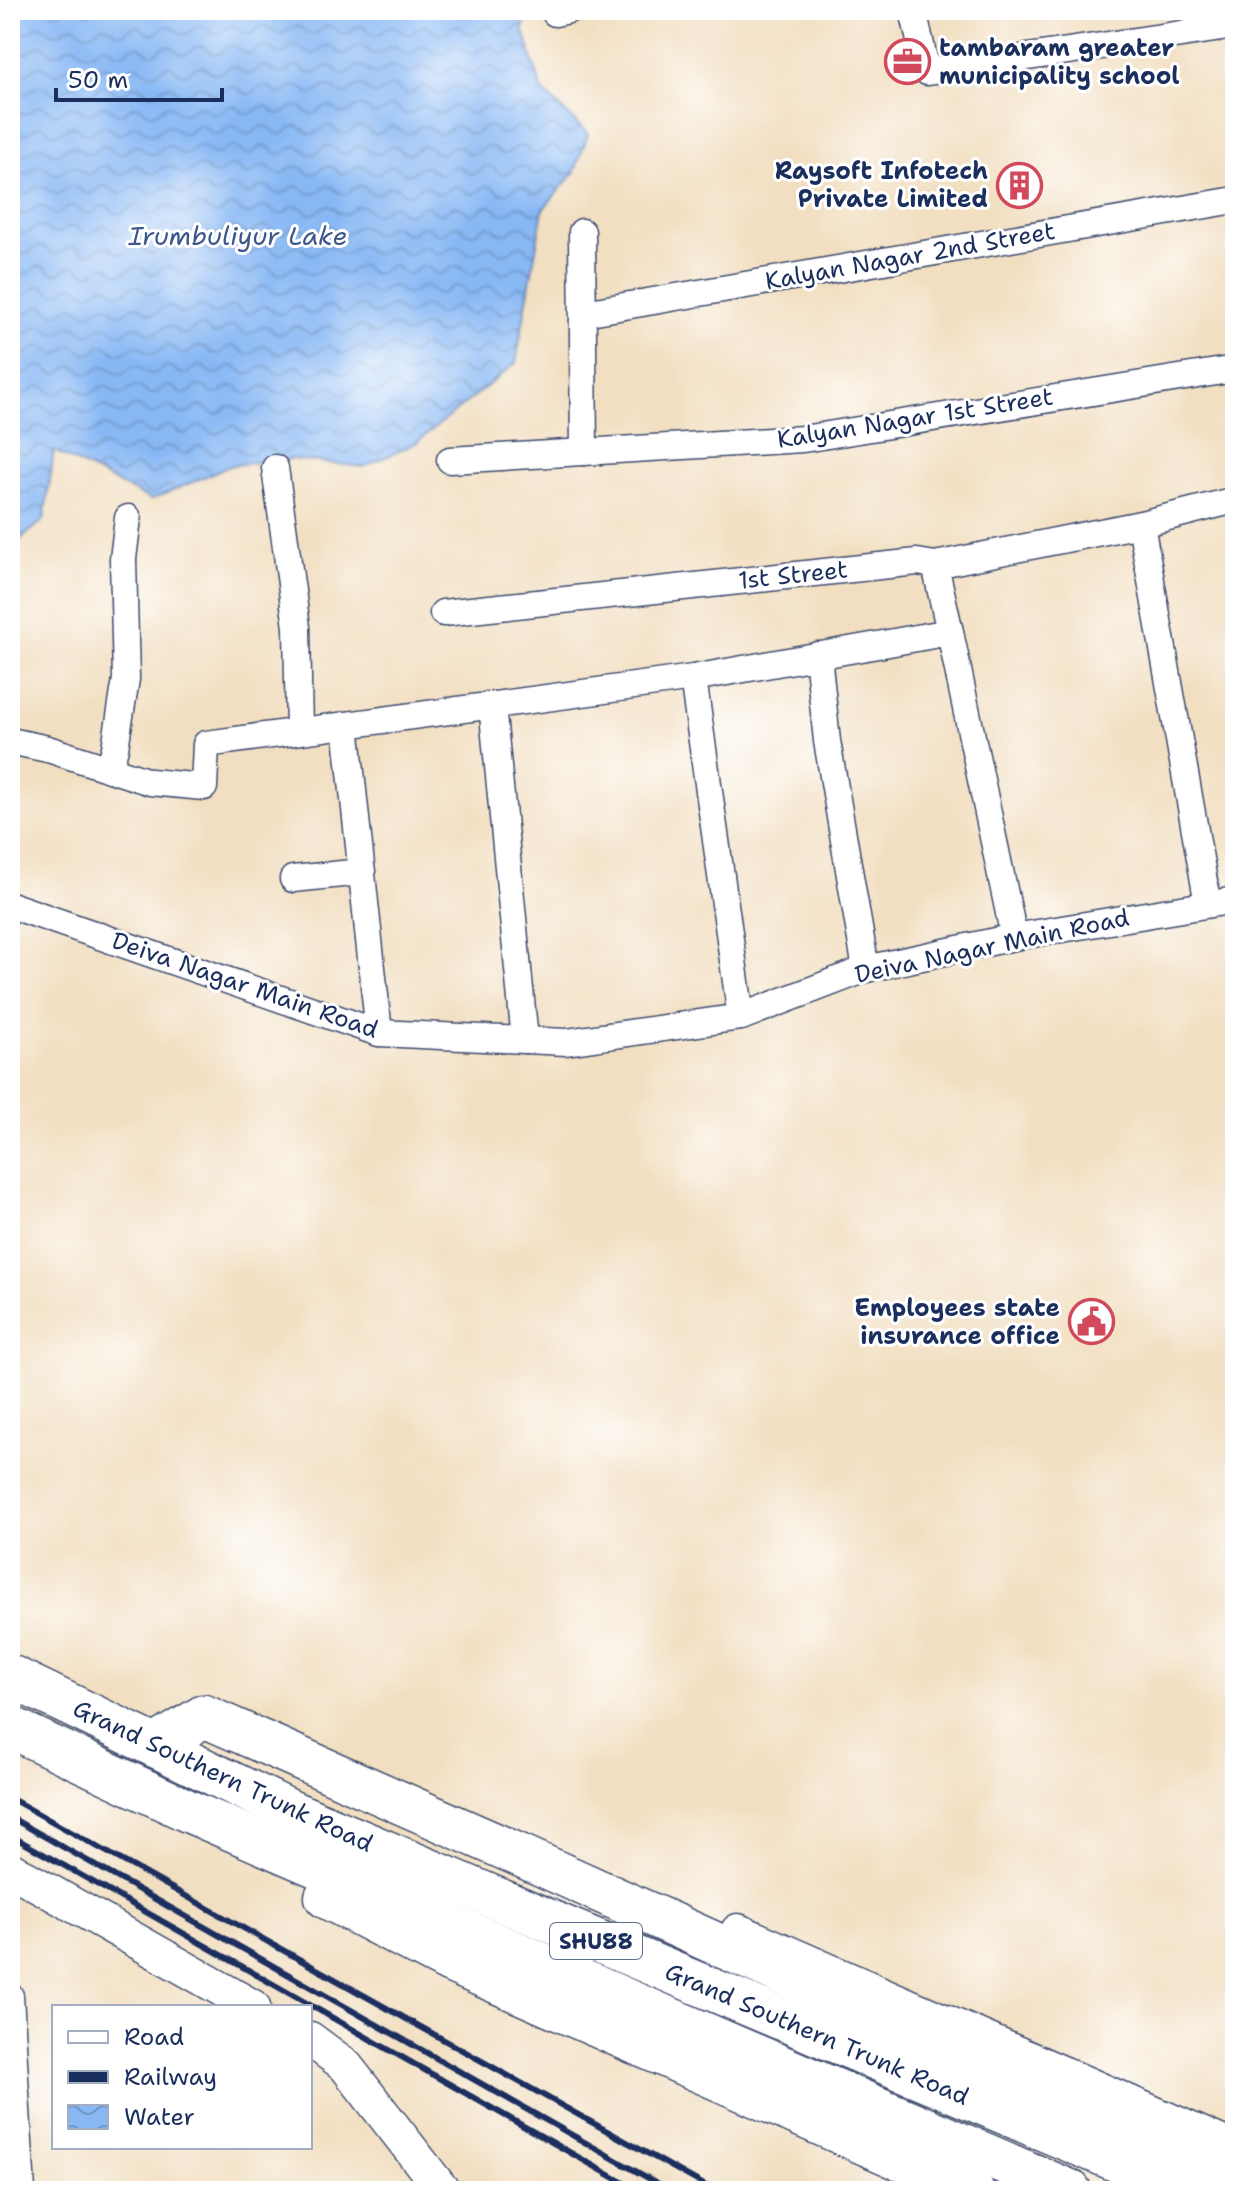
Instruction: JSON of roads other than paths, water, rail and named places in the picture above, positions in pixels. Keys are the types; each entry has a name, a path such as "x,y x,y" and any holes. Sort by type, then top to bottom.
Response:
{"main road":[{"path":"1234,10 1235,16"},
{"name":"Grand Southern Trunk Road","path":"10,1676 292,1812 1189,2191"},
{"path":"155,1746 204,1716 1235,2178"},
{"name":"Grand Southern Trunk Road","path":"10,1727 186,1810 1070,2191"},
{"path":"186,1810 272,1869 451,1962 973,2191"}],"street":[{"path":"913,10 927,72 1235,26"},
{"name":"Kalyan Nagar 2nd Street","path":"584,313 1235,200"},
{"path":"582,232 584,452"},
{"name":"Kalyan Nagar 1st Street","path":"450,460 803,439 1235,369"},
{"path":"275,468 297,627 299,731"},
{"name":"1st Street","path":"443,613 917,562 935,565 1141,524 1235,500"},
{"path":"109,769 126,679 123,559 128,518"},
{"path":"1141,524 1208,904"},
{"path":"935,565 1014,937"},
{"path":"10,741 48,749 150,782 204,787 206,744 693,678 950,632"},
{"path":"818,655 827,741 866,969"},
{"path":"693,678 741,1017"},
{"path":"492,705 525,1040"},
{"path":"346,725 379,1033"},
{"path":"293,879 362,872"},
{"name":"Deiva Nagar Main Road","path":"10,905 379,1033 566,1042 741,1017 866,969 1014,937 1235,900"},
{"path":"446,1823 484,1819 1235,2149"},
{"path":"10,1869 249,2005"},
{"path":"10,1996 22,2191"},
{"path":"312,2040 345,2065 443,2191"}],"water":[{"name":"Irumbuliyur Lake","path":"10,10 530,10 523,28 542,90 588,134 574,173 543,209 516,363 416,443 364,467 291,459 232,465 151,500 54,451 44,520 10,548"}],"railway":[{"path":"10,1798 715,2191"},
{"path":"10,1817 671,2191"},
{"path":"10,1835 310,2005"},
{"path":"312,2006 638,2191"}],"place":[{"name":"tambaram greater municipality school","path":"908,62"},
{"name":"Raysoft Infotech Private Limited","path":"1019,185"},
{"name":"Employees state insurance office","path":"1091,1322"}]}
